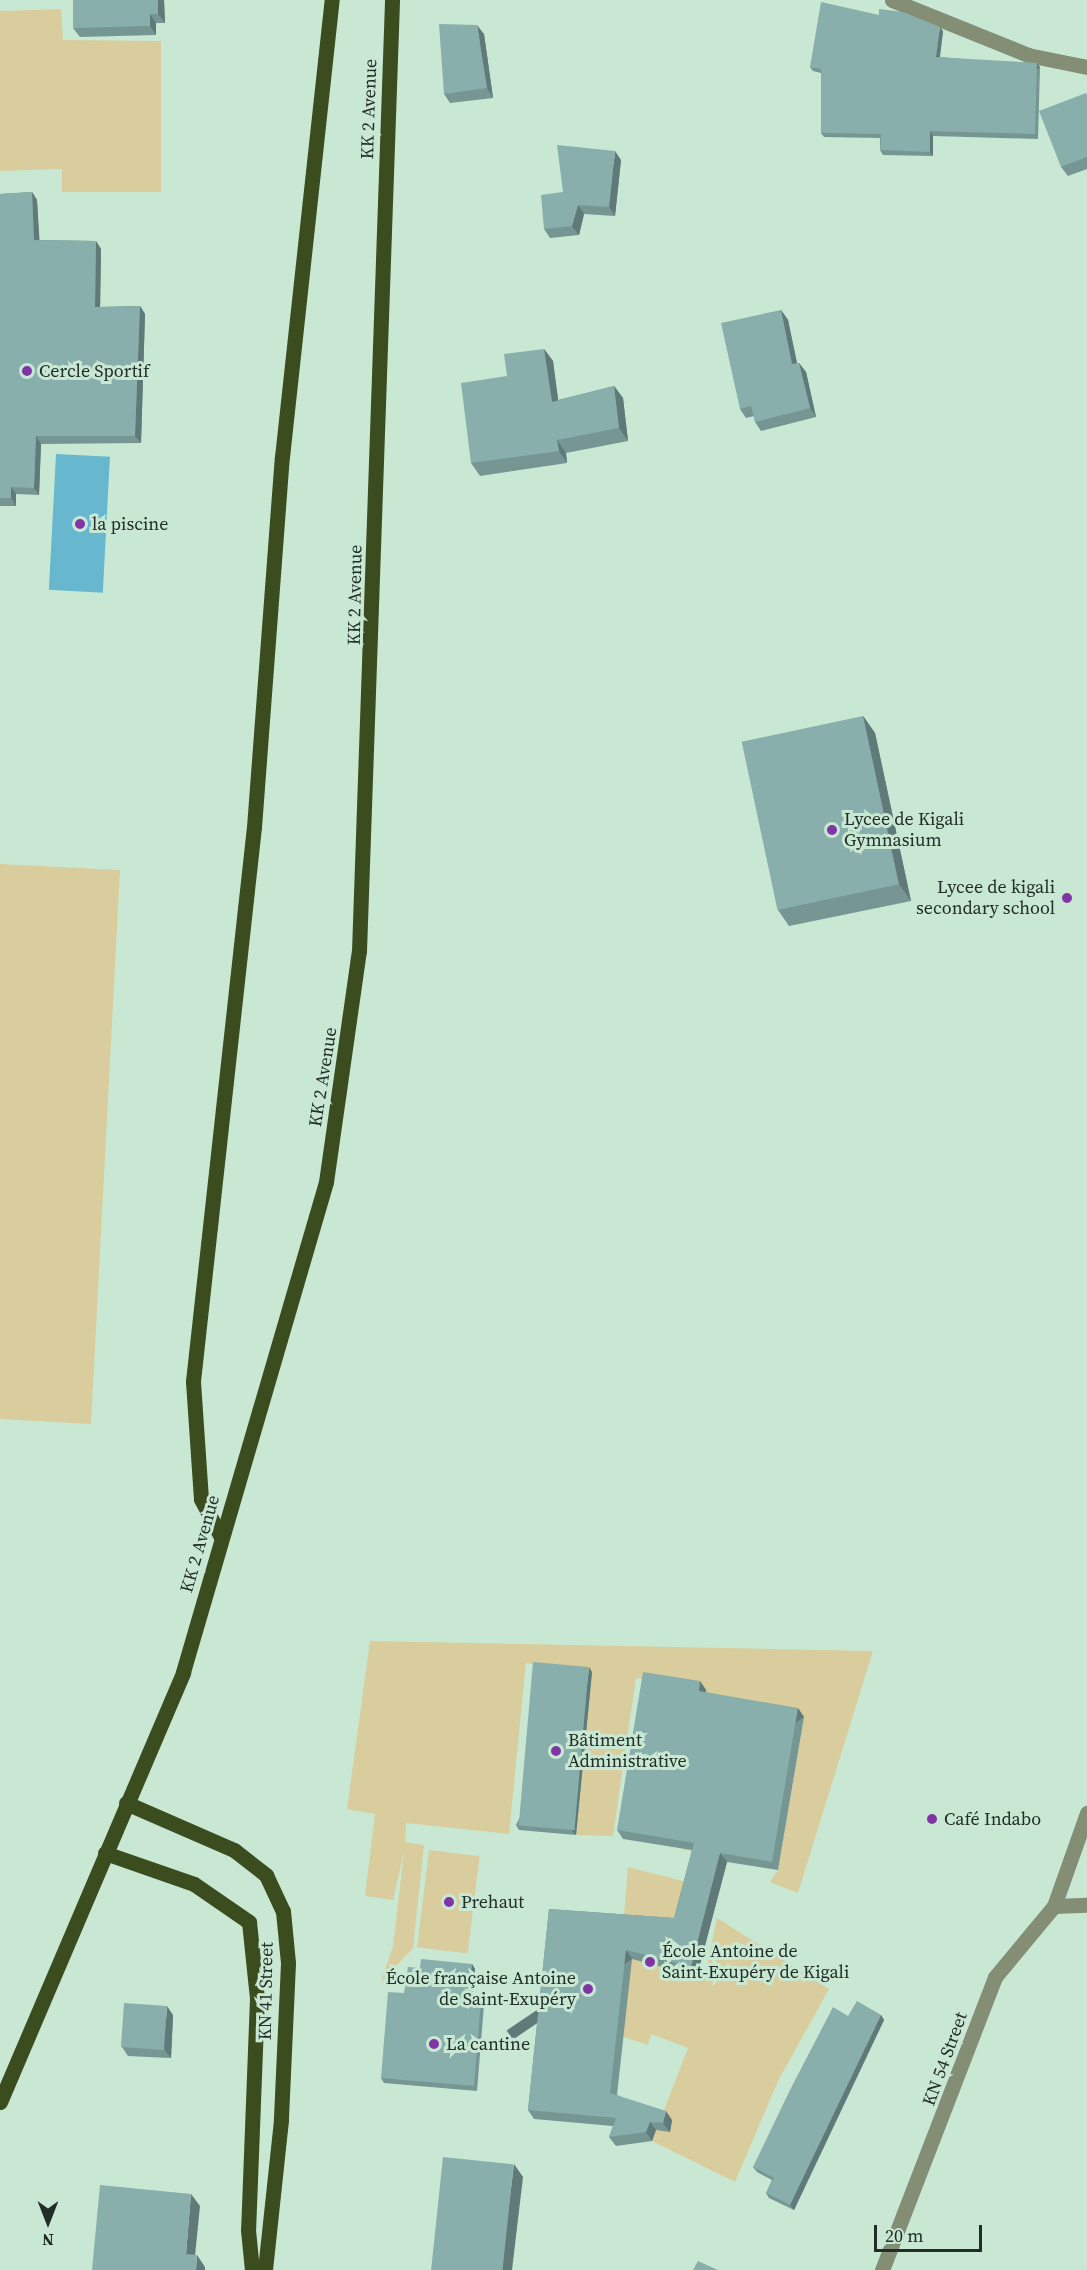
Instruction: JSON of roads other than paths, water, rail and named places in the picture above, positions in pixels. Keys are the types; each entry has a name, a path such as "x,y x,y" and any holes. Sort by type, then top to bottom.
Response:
{"main road":[{"path":"221,1537 201,1499 193,1381 254,827 282,457 332,0"},
{"name":"KK 2 Avenue","path":"0,2102 183,1672 326,1182 350,1041 373,658 392,0"},
{"name":"KN 41 Street","path":"126,1803 234,1850 266,1875 284,1911 288,1963 281,2120 264,2270"},
{"name":"KN 41 Street","path":"105,1853 194,1884 249,1922 257,1998 252,2270"}],"street":[{"path":"892,0 1028,55 1087,67"},
{"name":"KN 54 Street","path":"882,2270 995,1977 1054,1905 1087,1813"},
{"path":"1054,1905 1087,1905"}],"water":[{"name":"la piscine","path":"56,454 110,457 103,593 49,590"}],"place":[{"name":"Cercle Sportif","path":"27,371"},
{"name":"la piscine","path":"80,524"},
{"name":"Lycee de Kigali Gymnasium","path":"832,830"},
{"name":"Lycee de kigali secondary school","path":"1067,898"},
{"name":"Bâtiment Administrative","path":"556,1751"},
{"name":"Café Indabo","path":"932,1819"},
{"name":"Prehaut","path":"449,1902"},
{"name":"École Antoine de Saint-Exupéry de Kigali","path":"650,1962"},
{"name":"École française Antoine de Saint-Exupéry","path":"588,1989"},
{"name":"La cantine","path":"434,2044"}]}
